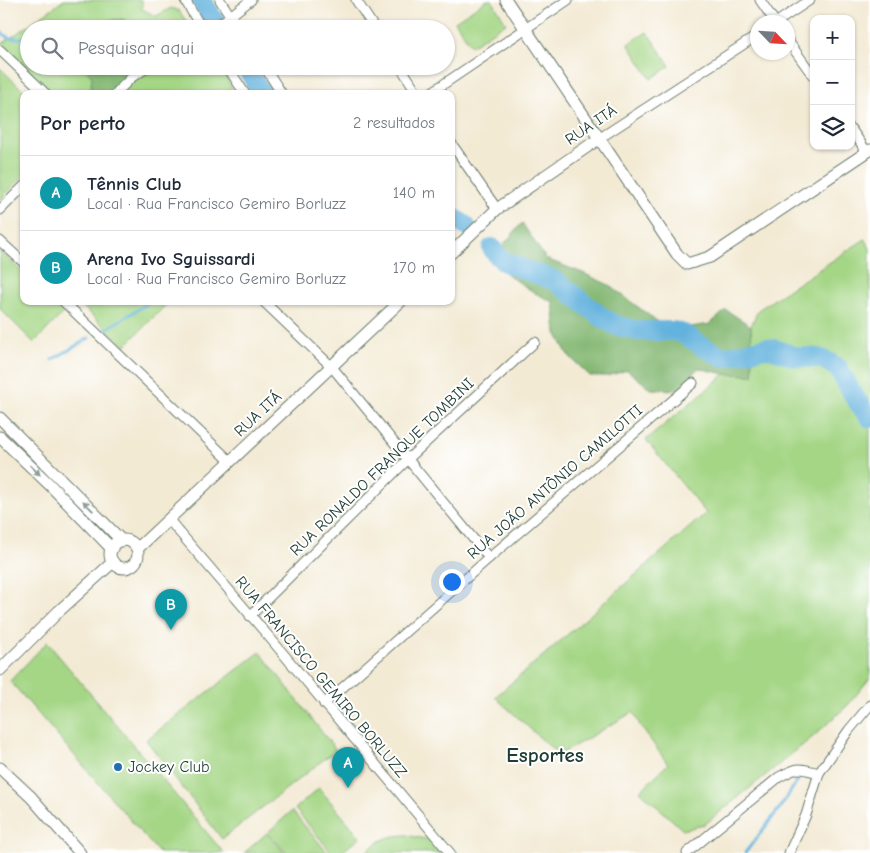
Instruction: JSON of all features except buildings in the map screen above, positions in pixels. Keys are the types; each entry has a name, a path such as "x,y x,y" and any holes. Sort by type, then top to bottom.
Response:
{"street":[{"path":"185,0 197,20"},
{"path":"220,0 227,18"},
{"path":"224,20 250,0"},
{"path":"356,0 369,20"},
{"path":"506,0 676,254 688,264 710,257 869,151 855,134"},
{"path":"435,90 568,0"},
{"path":"760,0 771,15"},
{"path":"787,15 810,0"},
{"name":"RUA ITÁ","path":"455,249 497,209 600,138 750,40"},
{"path":"0,50 20,69"},
{"path":"795,51 810,71"},
{"path":"26,75 42,90"},
{"path":"119,90 135,75"},
{"path":"232,75 242,90"},
{"path":"270,75 279,90"},
{"path":"406,75 415,90"},
{"path":"455,149 497,209"},
{"path":"0,210 20,190"},
{"path":"0,240 20,259"},
{"path":"68,305 231,462"},
{"path":"267,305 332,367 489,558"},
{"name":"RUA ITÁ","path":"137,549 397,305"},
{"name":"RUA RONALDO FRANQUE TOMBINI","path":"250,616 408,459 536,342"},
{"name":"RUA JOÃO ANTÔNIO CAMILOTTI","path":"324,704 489,558 693,384"},
{"path":"0,418 112,549"},
{"path":"0,437 122,540 131,542 137,549 138,558 129,567 120,568 111,558 112,549 122,540"},
{"name":"RUA FRANCISCO GEMIRO BORLUZZ","path":"168,520 450,853"},
{"path":"0,670 59,611 113,562"},
{"path":"790,853 806,815 819,773 849,730 870,705"},
{"path":"0,768 31,797 80,853"},
{"path":"687,853 779,777 794,769 804,769 819,773"}],"green space":[{"path":"64,0 142,0 142,9 156,16 171,8 179,11 186,20 36,20"},
{"path":"487,0 492,0 506,23 471,46 455,21"},
{"path":"20,31 20,62 2,44"},
{"path":"647,32 670,66 651,79 628,44"},
{"path":"0,68 23,90 20,90 20,180 0,200"},
{"path":"34,75 226,75 232,90 49,90"},
{"path":"90,75 130,75 113,90 90,90 92,77"},
{"path":"522,223 546,259 609,285 658,322 684,328 710,324 726,310 751,326 753,375 725,374 698,368 679,390 651,389 627,370 608,376 590,376 568,355 556,333 553,302 511,277 491,259"},
{"path":"865,239 870,248 870,678 848,705 814,736 704,825 683,830 640,791 668,764 641,727 633,712 559,755 495,697 706,513 646,440 725,374 753,375 751,326 758,310"},
{"path":"0,251 20,270 20,305 56,305 64,312 34,343 0,309"},
{"path":"85,305 166,305 125,346 83,307"},
{"name":"Jockey Club","path":"47,642 224,853 159,853 10,681"},
{"path":"260,652 336,750 222,839 146,740"},
{"path":"319,788 360,837 341,853 332,853 295,809"},
{"path":"292,811 328,853 286,853 268,832"},
{"path":"267,833 284,853 244,853"},
{"path":"407,835 437,843 446,853 365,853 384,839"}],"waterway":[{"path":"201,0 214,20"},
{"path":"0,31 9,38 20,38"},
{"path":"251,75 260,90"},
{"path":"455,219 466,226"},
{"path":"492,248 505,262 554,280 615,325 638,331 674,331 684,334 705,348 724,357 765,348 774,349 796,357 825,360 838,368 857,401 870,418"},
{"path":"106,329 145,305"},
{"path":"52,360 89,338"},
{"path":"745,853 779,809 798,780"}],"place":[{"name":"Arena Ivo Sguissardi","path":"171,630"},
{"name":"Jockey Club","path":"118,767"},
{"name":"Tênnis Club","path":"348,788"}],"district":[{"name":"Esportes","path":"545,755"}]}
